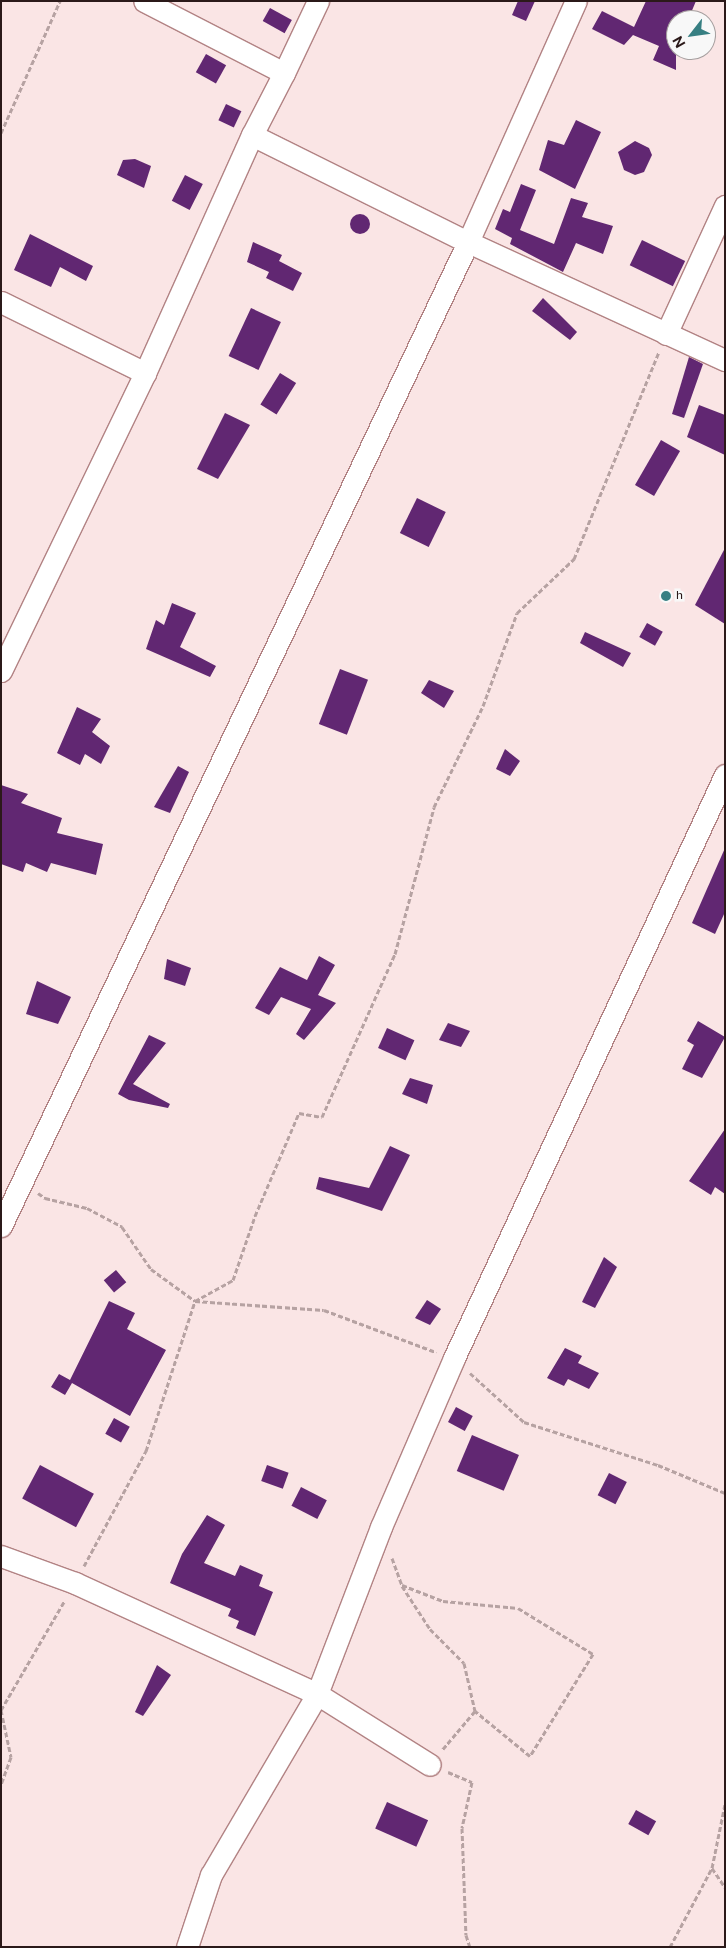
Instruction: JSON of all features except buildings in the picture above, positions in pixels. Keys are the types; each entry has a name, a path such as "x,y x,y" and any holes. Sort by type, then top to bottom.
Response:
{"street":[{"path":"144,1 284,73"},
{"path":"1,672 145,373 252,135 318,1"},
{"path":"1,1226 468,242 576,1"},
{"path":"252,135 468,242 725,360"},
{"path":"666,334 725,206"},
{"path":"1,302 145,373"},
{"path":"187,1947 211,1875 317,1694 381,1527 454,1358 725,775"},
{"path":"1,1556 75,1583 317,1694 430,1765"}],"path":[{"path":"1,134 60,1"},
{"path":"1,1785 10,1757 1,1710 75,1583 146,1450 195,1301 234,1280 255,1216 299,1113 322,1117 395,954 434,807 483,706 517,613 574,559 666,334"},
{"path":"23,1181 45,1198 87,1208 122,1226 151,1269 195,1301 324,1310 454,1358 524,1422 658,1466 725,1493"},
{"path":"381,1527 402,1585 430,1629 464,1663 475,1711 530,1756 593,1654 518,1608 443,1601 402,1585"},
{"path":"470,1947 466,1935 462,1828 472,1782 430,1765 475,1711"},
{"path":"670,1947 712,1868 725,1804"},
{"path":"712,1868 725,1887"}],"place":[{"name":"h","path":"666,596"}]}
